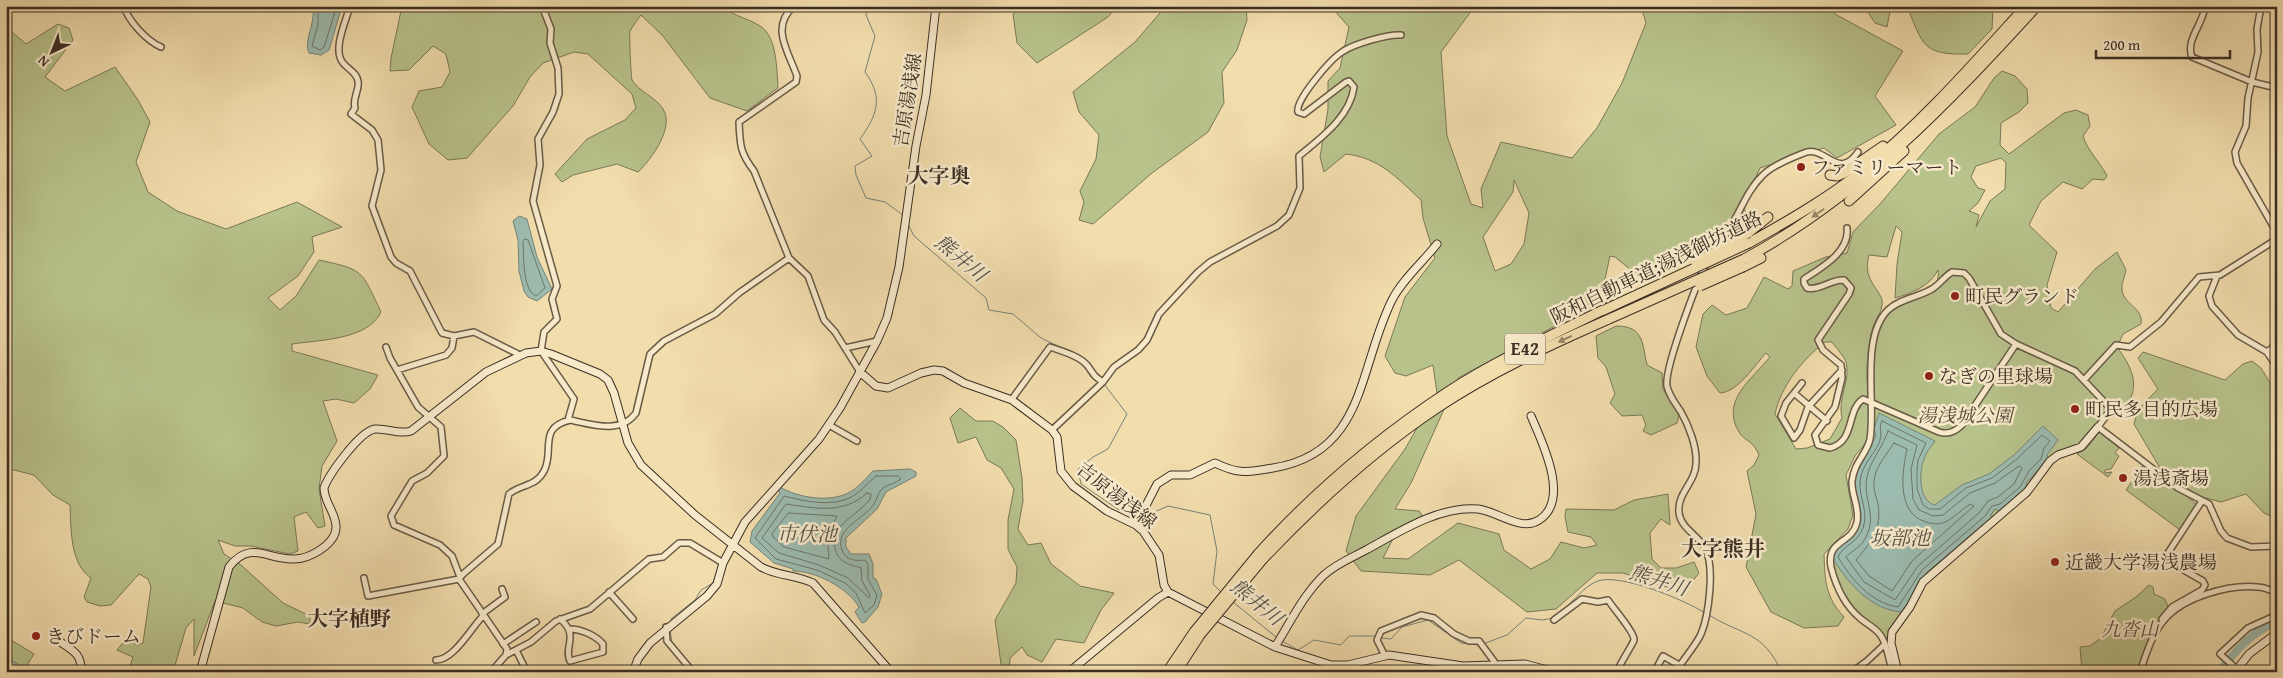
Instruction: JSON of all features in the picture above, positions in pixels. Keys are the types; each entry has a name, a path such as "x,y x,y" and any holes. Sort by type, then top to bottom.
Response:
{"highway":[{"name":"阪和自動車道;湯浅御坊道路","path":"1452,394 1609,319 1743,263 1779,239 1848,192 1898,149 1945,104 2026,6"},
{"name":"阪和自動車道;湯浅御坊道路","path":"1999,41 2037,6"},
{"name":"阪和自動車道;湯浅御坊道路","path":"1167,672 1261,557 1320,497 1387,435 1536,343 1749,243 1810,207 1849,180 1900,138 1946,92 1970,73"},
{"path":"1830,175 1837,176 1862,162 1946,92"},
{"path":"1849,201 1897,158 1945,104"},
{"path":"1604,310 1696,264 1748,233 1768,217"},
{"path":"1743,263 1761,258"},
{"name":"阪和自動車道;湯浅御坊道路","path":"1176,672 1197,633"}],"street":[{"path":"124,6 127,14 153,44 162,47"},
{"path":"350,6 340,41 339,53 342,62 358,77 359,83 353,104 355,108 351,114 372,130 378,140 381,170 372,206 391,257 410,271 442,334 454,336 474,332 520,355"},
{"path":"542,6 551,29 550,44 558,68 559,94 553,112 538,139 540,165 533,201 556,286 552,299 557,319 544,332 541,351 574,399 568,420"},
{"path":"794,6 784,17 781,32 797,76 796,82 740,122 741,154 754,171 789,258 808,276 824,320 835,332 860,372 876,386 888,388 921,373 934,370 943,371 964,383 1012,399 1052,430 1103,382 1114,367 1138,350 1147,340 1159,314 1198,272 1210,262 1277,226 1289,216 1300,188 1299,156 1327,134 1342,114 1353,90 1351,83 1346,82 1327,98 1300,114 1297,110 1299,103 1315,79 1342,52 1382,38 1401,35"},
{"name":"吉原湯浅線","path":"633,672 643,652 666,628 711,592 716,584 723,563 744,522 806,455 829,425 877,341 893,295 926,95 936,6"},
{"path":"2205,6 2204,14 2191,46 2192,57 2252,82 2277,88"},
{"path":"2262,6 2257,29 2258,52 2247,104 2247,122 2236,147 2235,159 2277,233"},
{"path":"1676,672 1700,634 1710,581 1710,567 1705,549 1684,525 1679,514 1679,502 1692,482 1697,461 1688,429 1671,397 1666,377 1697,284 1714,249 1728,234 1763,175 1805,152 1813,151 1838,164 1846,163 1858,152"},
{"path":"1847,228 1848,239 1844,245 1818,271 1804,279 1807,288 1812,289 1832,281 1844,280 1849,284 1849,294 1818,340 1823,350 1837,360 1842,370 1836,402 1827,421 1817,432 1815,438 1818,445 1828,449 1838,445 1844,439 1859,402 1863,399 1939,432 1953,432 1962,425 2016,344"},
{"path":"2084,380 2116,346 2130,347 2154,328 2199,277 2217,276 2277,239"},
{"path":"1136,524 1157,484 1171,475 1190,475 1215,463 1233,472 1241,473 1288,466 1309,458 1326,445 1348,419 1397,290 1437,244"},
{"path":"364,578 368,596 460,578 498,544 508,496 512,492 530,486 541,476 548,461 547,438 557,426 568,420 604,427 630,420 636,413 650,354 664,341 715,314 739,293 789,258"},
{"path":"1892,672 1885,644 1878,632 1859,618 1845,601 1833,576 1830,556 1832,549 1849,536 1856,524 1858,514 1852,490 1852,480 1856,464 1870,440 1872,352 1884,314 1893,306 1931,289 1952,272 1961,272 1966,275 1998,331 2016,344 2072,369 2112,409 2081,448 2058,455 2050,461 2027,492 1923,582 1910,607 1892,632 1891,643 1898,672"},
{"path":"2217,276 2209,296 2212,306 2238,335 2267,352 2277,367"},
{"path":"398,370 419,361 446,355 452,348 454,336"},
{"path":"845,348 877,341"},
{"path":"2267,352 2277,344"},
{"path":"386,347 418,407 441,427 444,456 427,473 412,481 391,516 394,525 440,545 452,556 460,578 503,644 507,651 506,656"},
{"path":"1012,399 1050,348 1080,360 1087,365 1090,372 1103,382"},
{"path":"200,672 229,567 238,556 252,552 297,559 328,544 334,537 337,525 326,501 325,484 358,439 367,432 376,429 407,432 430,417 486,372 520,355 541,351 579,364 606,378 614,393 621,423 632,450 646,470 761,567 772,573 798,577 813,583 891,672"},
{"path":"1802,384 1786,403 1782,416 1793,437 1800,430 1809,406 1842,370"},
{"path":"1794,393 1827,421"},
{"path":"1275,647 1309,591 1325,574 1340,563 1434,516 1461,509 1495,512 1521,524 1540,520 1553,505 1554,496 1552,473 1531,416"},
{"path":"829,425 857,440"},
{"path":"2098,427 2178,488 2211,506 2221,531 2232,541 2256,548 2277,546"},
{"name":"吉原湯浅線","path":"1052,430 1057,437 1061,470 1073,486 1107,510 1136,524 1153,544 1159,555 1164,585 1168,592"},
{"path":"2140,672 2168,610 2202,590 2205,585 2203,581 2168,561 2166,556 2202,501"},
{"path":"492,672 506,656 560,620 590,609 631,576 648,559 663,558 684,541 723,563"},
{"path":"2160,625 2173,612 2216,590 2253,586 2277,592"},
{"path":"436,660 443,660 468,636 483,615 505,598 502,589"},
{"path":"609,592 633,619"},
{"path":"1069,672 1158,598 1168,592 1275,647 1331,665 1348,665 1385,656 1402,656 1463,666 1525,664 1555,672"},
{"path":"1554,620 1582,599 1598,602 1605,599 1608,600 1634,634 1634,641 1623,656 1617,672"},
{"path":"1385,656 1377,640 1381,631 1422,615 1434,618 1454,634 1469,641 1479,641 1496,664"},
{"path":"2277,615 2256,623 2239,635 2220,654 2236,669 2249,654 2277,634"},
{"path":"560,620 569,629 571,642 568,656 570,661 602,652 601,641 583,631 569,629"},
{"path":"503,644 536,622"},
{"path":"666,628 667,641 693,672"},
{"path":"56,639 79,656 81,672"},
{"path":"1852,672 1885,644"},
{"path":"516,650 527,672"},
{"path":"1656,672 1663,656 1680,665"}],"green space":[{"path":"27,6 110,6 88,12"},
{"path":"402,6 723,6 732,13 755,23 766,31 775,54 778,88 747,111 710,98 663,36 641,15 630,31 632,80 660,105 666,116 666,125 664,134 655,152 638,172 617,164 573,175 562,182 555,174 587,139 625,120 636,108 632,94 588,54 574,52 543,63 530,77 513,106 467,158 448,160 429,144 412,107 419,91 442,87 450,72 446,54 433,46 409,70 390,71"},
{"path":"1023,6 1117,6 1108,17 1037,63 1017,43 1013,14"},
{"path":"1166,6 1246,6 1247,20 1237,50 1222,72 1224,103 1208,132 1152,173 1093,224 1079,220 1084,202 1080,191 1096,159 1099,135 1079,112 1073,92 1135,42"},
{"path":"1334,6 1475,6 1441,52 1447,136 1471,204 1483,208 1481,189 1501,142 1572,158 1597,128 1622,83 1646,23 1641,6 1830,6 1835,14 1903,51 1875,96 1896,125 1837,158 1824,148 1760,168 1743,207 1750,220 1739,232 1713,233 1703,238 1690,259 1641,278 1615,257 1610,256 1603,288 1581,312 1458,378 1411,483 1395,509 1419,511 1426,521 1396,533 1383,558 1408,559 1458,523 1499,534 1504,550 1531,569 1550,559 1561,542 1584,548 1597,545 1591,537 1568,532 1565,517 1566,509 1614,510 1634,500 1668,494 1670,525 1661,519 1650,533 1652,559 1661,568 1676,568 1694,562 1699,573 1688,587 1673,589 1623,573 1597,573 1556,609 1527,612 1459,560 1430,575 1361,571 1346,551 1356,516 1405,449 1437,393 1433,365 1406,376 1395,373 1385,356 1405,297 1435,258 1423,218 1421,200 1387,170 1369,160 1346,154 1324,172 1320,157 1328,109 1328,81 1340,68 1349,27 1333,9","holes":["1514,180 1529,213 1524,244 1511,264 1495,271 1483,237 1513,192"]},
{"path":"1864,6 1891,6 1887,27 1875,23"},
{"path":"1907,6 1993,6 1992,29 1968,54 1953,54 1933,50 1921,39"},
{"path":"58,24 69,28 73,40 45,77 65,91 115,67 138,100 150,122 136,162 148,192 177,211 226,229 297,202 342,227 312,237 314,252 298,276 268,298 280,310 296,296 319,260 345,266 360,274 381,312 375,321 354,333 329,340 292,344 292,351 378,375 370,389 354,403 336,399 323,401 337,441 322,466 319,489 325,526 318,528 306,512 294,517 298,551 290,554 251,546 235,546 218,540 224,554 241,565 283,603 310,616 310,624 298,622 276,626 262,622 243,608 215,601 194,656 194,619 186,628 173,672 128,672 133,657 117,650 127,638 137,645 143,643 151,587 148,579 139,574 111,605 100,606 87,602 84,597 91,578 84,572 75,555 70,505 53,495 34,475 6,468 6,27 26,44"},
{"name":"湯浅城公園","path":"2002,71 2015,76 2027,89 2028,103 2019,112 2001,123 2000,145 2009,154 2064,113 2076,110 2088,115 2090,126 2083,136 2087,146 2107,176 2104,180 2093,179 2082,189 2063,182 2041,201 2029,225 2057,252 2047,285 2051,308 2058,312 2095,269 2117,252 2126,270 2122,290 2126,299 2140,314 2141,319 2141,324 2123,334 2117,347 2127,361 2133,376 2133,391 2125,407 2118,406 2111,409 2084,445 2058,455 2039,478 1927,577 1897,622 1891,643 1866,623 1840,593 1830,556 1849,536 1857,520 1852,485 1869,439 1855,456 1846,475 1853,515 1848,529 1824,554 1827,588 1833,602 1844,617 1838,626 1804,628 1771,612 1746,567 1756,514 1747,471 1754,465 1759,455 1754,446 1739,432 1734,421 1733,410 1736,400 1747,382 1770,357 1766,353 1739,383 1727,392 1720,393 1707,376 1696,347 1703,314 1712,305 1726,315 1747,308 1764,277 1788,289 1792,286 1793,271 1826,257 1847,253 1853,232 1880,204 1939,134 1975,107 1994,78","holes":["2001,158 2006,163 2005,189 1990,201 1976,227 1979,215 1969,211 1978,203 1985,190 1978,188 1971,177 1976,166","1896,226 1902,232 1897,264 1895,298 1925,285 1935,276 1938,270 1938,279 1927,292 1899,303 1885,313 1876,332 1874,342 1870,396 1867,382 1868,352 1871,333 1879,314 1882,300 1870,279 1867,265 1869,255 1887,257","1825,342 1832,342 1846,362 1847,376 1841,404 1842,418 1830,439 1807,448 1796,449 1775,414 1787,384 1808,357"]},
{"path":"1616,326 1632,329 1640,337 1647,365 1662,373 1663,389 1679,415 1677,423 1651,435 1643,431 1646,425 1642,415 1622,416 1610,403 1615,394 1606,367 1598,358 1596,336"},
{"path":"2143,352 2225,380 2243,364 2252,361 2261,368 2277,394 2277,511 2273,517 2264,513 2246,494 2221,502 2198,496 2160,468 2134,424 2138,410 2158,389 2138,358"},
{"path":"960,408 976,421 993,421 1003,427 1016,440 1022,478 1023,501 1018,529 1028,545 1041,543 1051,564 1080,586 1114,593 1101,610 1084,643 1056,639 1042,662 1027,655 1022,647 1010,658 1009,672 1005,672 1001,664 995,620 1016,583 1017,567 1008,549 1008,520 1014,489 1001,468 987,460 976,437 958,443 950,418"},
{"path":"2099,432 2119,448 2115,453 2119,456 2111,469 2105,470 2105,473 2112,472 2108,477 2077,454 2087,448"},
{"path":"2143,465 2197,506 2180,530 2126,490"},
{"name":"九沓山","path":"2149,585 2153,587 2154,594 2165,599 2168,607 2160,619 2137,672 2082,672 2080,647 2090,646 2101,638 2115,611 2136,597"},
{"path":"11,640 34,654 27,665 39,672 6,672 6,647"}],"water":[{"path":"313,6 342,6 329,50 321,55 309,53 308,48 308,37 313,19"},
{"path":"519,216 527,219 537,257 552,289 537,301 528,297 524,291 519,271 518,240 513,221"},
{"name":"坂部池","path":"1879,413 1935,441 1927,452 1922,465 1921,485 1925,498 1935,505 1962,485 1989,474 2014,455 2043,426 2058,440 2047,455 2048,458 2026,483 2027,487 1999,511 1995,509 1990,516 1993,516 1926,573 1902,612 1891,610 1870,601 1853,586 1833,559 1836,550 1852,536 1860,521 1855,490 1856,471 1876,436 1874,429"},
{"name":"市伏池","path":"910,469 916,472 916,476 886,492 877,509 846,538 846,547 851,554 869,554 873,564 873,578 876,579 882,594 878,607 865,622 862,623 855,612 859,607 854,600 839,587 820,577 793,571 793,569 774,563 750,542 752,531 780,493 778,490 780,487 796,494 815,498 834,497 853,490 873,471"},
{"path":"6,657 31,672 6,672"}],"waterway":[{"name":"熊井川","path":"869,6 866,15 875,36 865,72 875,90 876,106 871,122 860,139 872,156 855,166 856,175 866,198 885,202 904,216"},
{"name":"熊井川","path":"908,224 914,236 986,298 989,310 1013,314 1041,338 1062,348"},
{"name":"熊井川","path":"1104,384 1127,414 1108,449 1093,457 1078,469 1081,484 1119,510 1137,515"},
{"name":"熊井川","path":"1143,517 1168,506 1210,515 1217,551 1213,584 1222,593"},
{"path":"671,619 695,600 701,590 713,583 718,567"},
{"name":"熊井川","path":"1562,611 1588,586 1598,581 1608,580 1636,584 1652,589 1683,601 1705,613"},
{"name":"熊井川","path":"1233,602 1276,637"},
{"name":"熊井川","path":"1709,615 1759,641 1767,648 1782,672"},
{"name":"熊井川","path":"1483,644 1507,635 1526,618 1542,620 1553,618"},
{"name":"熊井川","path":"1381,638 1391,639 1402,627 1428,620 1461,643 1479,645"},
{"path":"2219,672 2245,643 2259,631 2277,621"},
{"path":"670,630 672,643"},
{"name":"熊井川","path":"1282,641 1298,650 1314,640 1341,645 1349,636 1377,636"},
{"path":"679,652 694,670"}],"place":[{"name":"ファミリーマート","path":"1801,167"},
{"name":"町民グランド","path":"1955,296"},
{"name":"なぎの里球場","path":"1929,376"},
{"name":"町民多目的広場","path":"2075,409"},
{"name":"湯浅斎場","path":"2123,478"},
{"name":"近畿大学湯浅農場","path":"2055,562"},
{"name":"きびドーム","path":"36,636"}],"district":[{"name":"大字奥","path":"939,176"},
{"name":"大字熊井","path":"1723,549"},
{"name":"大字植野","path":"349,619"}]}
